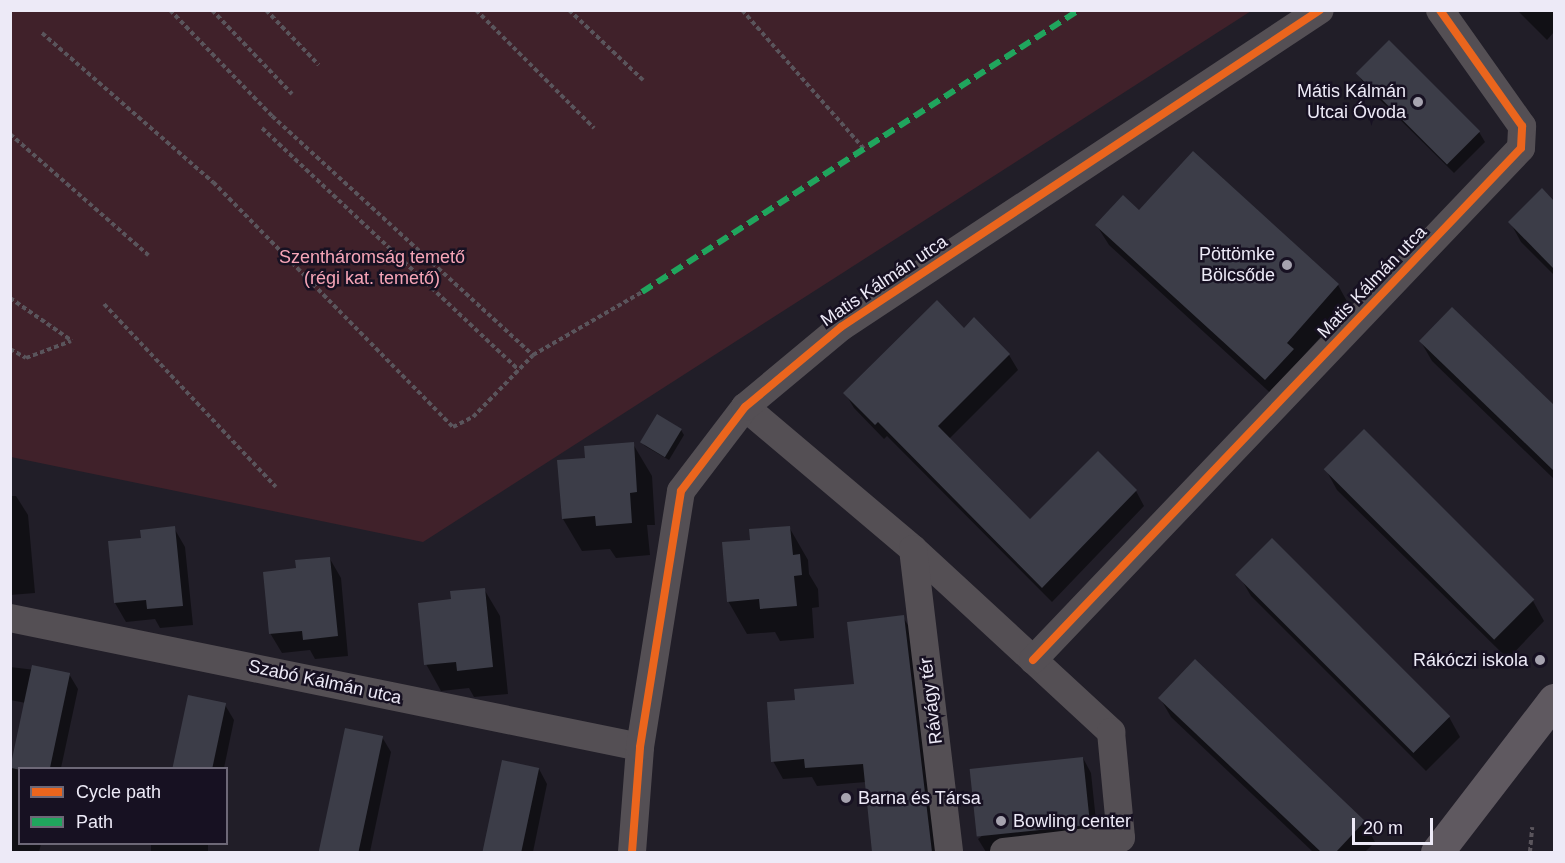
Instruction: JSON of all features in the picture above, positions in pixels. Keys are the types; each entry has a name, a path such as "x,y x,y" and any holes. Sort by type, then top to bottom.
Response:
{"main road":[{"path":"1437,852 1554,700"},
{"path":"1449,852 1472,807"}],"street":[{"name":"Matis Kálmán utca","path":"632,852 640,747 681,491 745,407 841,327 1320,10"},
{"name":"Matis Kálmán utca","path":"1033,660 1521,148 1522,126 1440,10"},
{"path":"745,407 913,549 1111,732 1121,838 1004,852"},
{"name":"Rávágy tér","path":"913,549 949,852"},
{"name":"Szabó Kálmán utca","path":"10,618 640,747"}],"path":[{"path":"170,10 272,116 533,355"},
{"path":"212,10 292,94"},
{"path":"266,10 319,64"},
{"path":"476,10 594,128"},
{"path":"569,10 643,80"},
{"path":"742,10 864,149"},
{"path":"42,33 213,182 453,427 473,417 533,355 642,292"},
{"path":"262,128 519,371"},
{"path":"10,134 148,255"},
{"path":"10,298 72,341 26,358 10,349"},
{"path":"104,304 276,487"},
{"path":"1519,844 1537,819"},
{"path":"1530,852 1532,827"}],"green space":[{"name":"Szentháromság temető (régi kat. temető)","path":"11,10 1251,11 423,542 11,457"}],"building":[{"name":"Mátis Kálmán Utcai Óvoda","path":"1389,40 1480,131 1447,164 1356,73"},
{"name":"Pöttömke Bölcsőde","path":"1193,151 1339,284 1287,343 1294,349 1265,380 1095,225 1123,195 1139,210"},
{"path":"1542,188 1554,201 1554,269 1508,222"},
{"path":"937,300 964,328 974,317 1010,354 938,426 1030,519 1098,451 1137,490 1042,588 878,422 875,425 843,393"},
{"path":"1452,307 1554,405 1554,471 1419,341"},
{"path":"657,414 682,429 665,457 640,442"},
{"path":"1364,429 1534,599 1494,640 1324,469"},
{"path":"634,442 637,492 630,493 632,523 596,526 595,516 562,519 557,460 585,458 584,446"},
{"path":"175,526 183,606 147,609 146,600 114,603 108,541 141,538 140,530"},
{"path":"790,526 793,555 800,554 802,575 794,576 797,606 760,609 759,599 727,602 722,542 750,540 749,529"},
{"path":"1272,538 1450,716 1413,753 1235,575"},
{"path":"330,557 338,636 303,640 302,631 269,634 263,572 296,568 295,560"},
{"path":"485,588 493,667 457,671 456,662 424,665 418,603 451,599 450,591"},
{"path":"904,615 932,852 872,852 863,764 805,768 804,759 771,762 767,702 795,700 794,689 854,684 847,622"},
{"path":"1195,659 1365,821 1336,852 1321,852 1158,698"},
{"path":"32,665 70,673 50,767 18,767 18,769 10,768"},
{"path":"188,695 226,703 213,767 173,767"},
{"path":"345,728 383,736 359,852 319,852"},
{"path":"1083,757 1090,825 977,837 970,769"},
{"path":"502,760 539,768 521,852 482,852"}],"marked path":[{"path":"642,292 1079,10"}],"cycle path":[{"path":"632,852 640,747 681,491 745,407 841,327 1320,10"},
{"path":"1033,660 1521,148 1522,126 1440,10"}],"place":[{"name":"Mátis Kálmán Utcai Óvoda","path":"1418,102"},
{"name":"Pöttömke Bölcsőde","path":"1287,265"},
{"name":"Rákóczi iskola","path":"1540,660"},
{"name":"Barna és Társa","path":"846,798"},
{"name":"Bowling center","path":"1001,821"}]}
